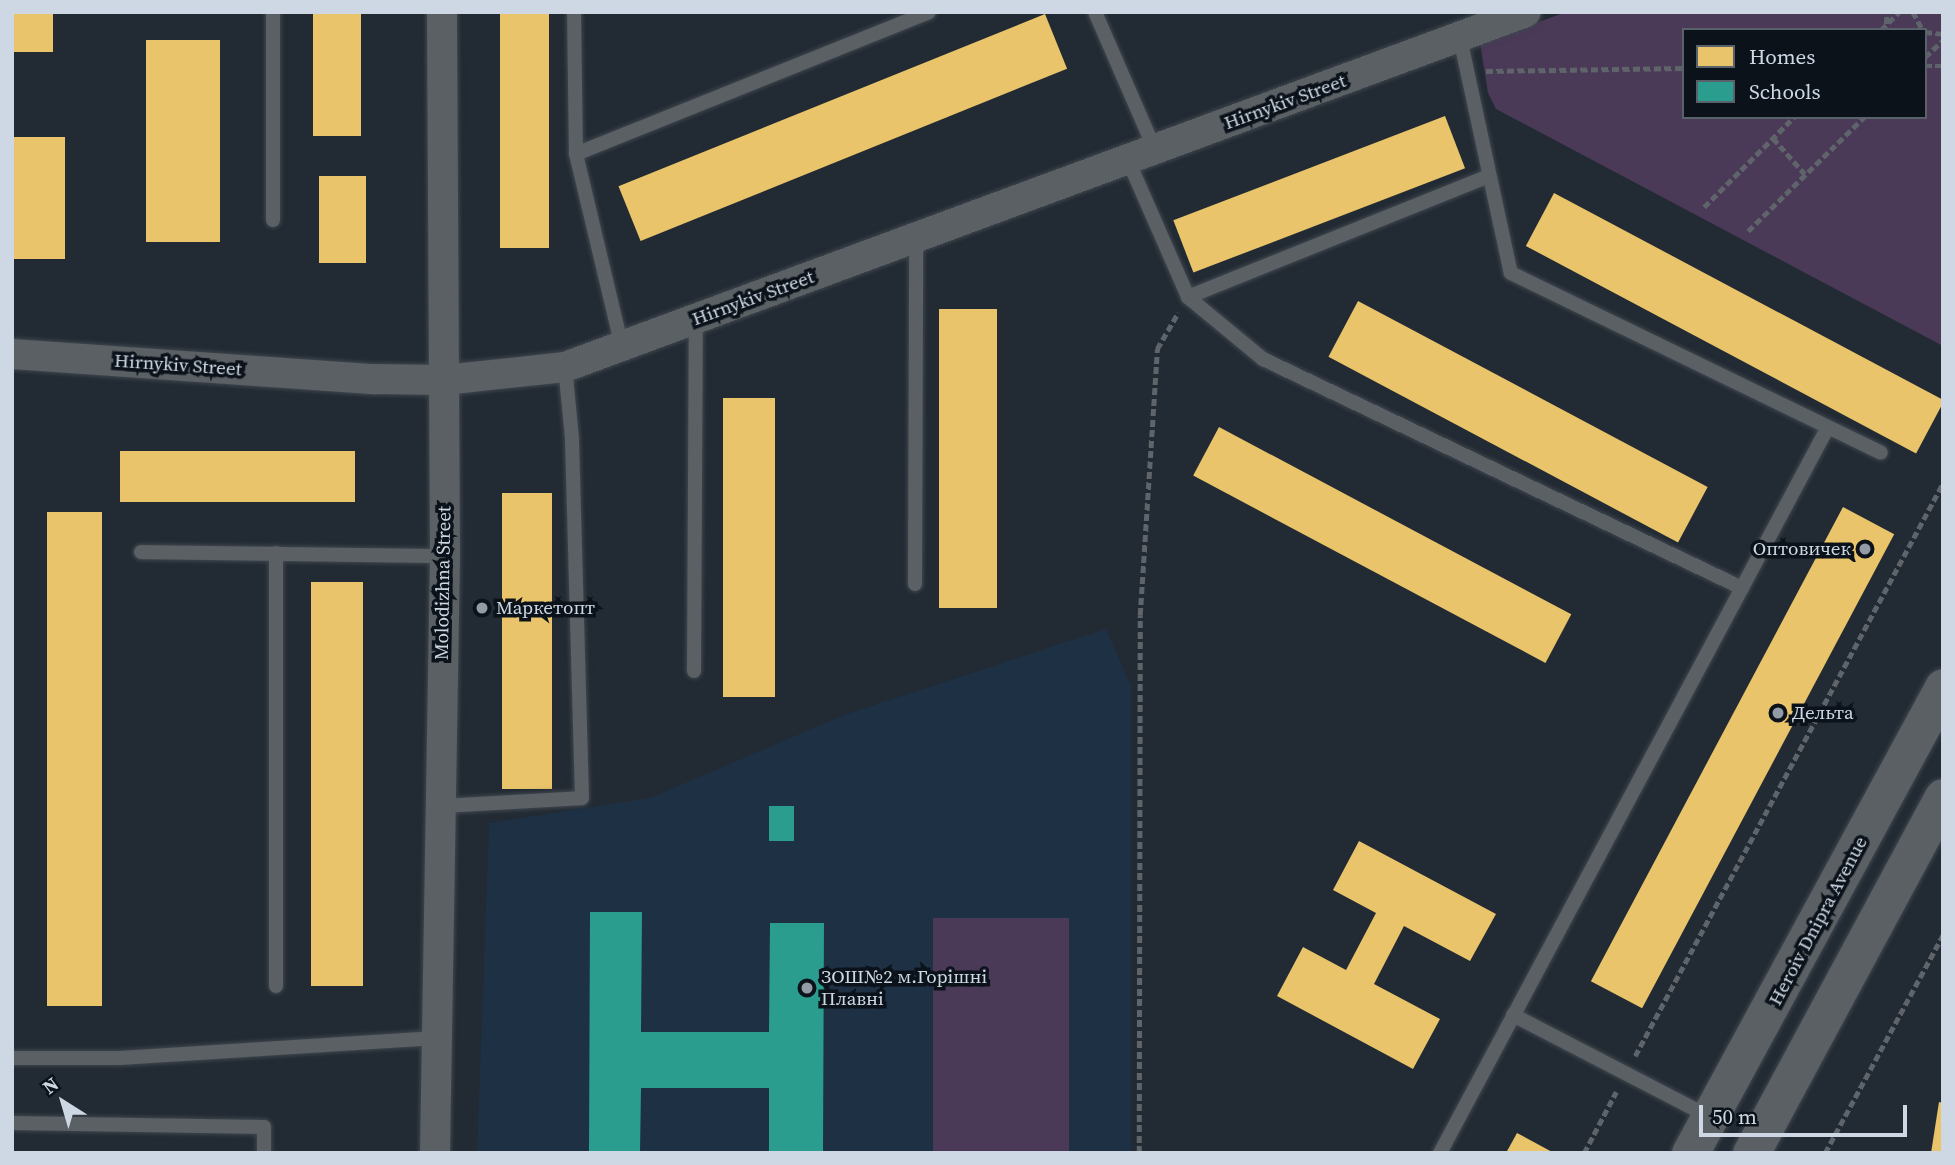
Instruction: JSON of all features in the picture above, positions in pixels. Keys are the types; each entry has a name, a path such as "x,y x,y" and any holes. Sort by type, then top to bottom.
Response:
{"street":[{"name":"Molodizhna Street","path":"435,1153 445,556 442,12"},
{"name":"Hirnykiv Street","path":"12,354 444,380 565,367 1526,12"},
{"name":"Heroiv Dnipra Avenue","path":"1690,1153 1712,1118 1943,687"},
{"path":"1760,1150 1943,797"}],"lane":[{"path":"273,12 273,220"},
{"path":"574,12 576,154 622,347"},
{"path":"576,154 929,12"},
{"path":"1095,12 1188,297 1263,359 1742,588"},
{"path":"1460,38 1511,273 1881,453"},
{"path":"1188,297 1489,176"},
{"path":"915,584 916,238"},
{"path":"694,671 696,319"},
{"path":"440,806 582,798 572,438 565,367"},
{"path":"1440,1153 1828,427"},
{"path":"141,552 445,556"},
{"path":"276,553 276,986"},
{"path":"1514,1015 1712,1118"},
{"path":"12,1058 120,1058 436,1038"},
{"path":"12,1123 264,1126 264,1153"}],"path":[{"path":"1886,25 1887,12"},
{"path":"1883,28 1899,12"},
{"path":"1913,12 1922,28"},
{"path":"1927,55 1943,40"},
{"path":"1467,71 1682,68"},
{"path":"1704,207 1792,119"},
{"path":"1748,231 1862,119"},
{"path":"1773,138 1805,174"},
{"path":"1139,1153 1140,615 1157,349 1188,297"},
{"path":"1584,1153 1943,483"},
{"path":"1825,1153 1943,935"}],"shaded area":[{"path":"1566,12 1943,12 1943,346 1496,109 1488,93 1480,43"},
{"name":"ЗОШ№2 м.Горішні Плавні","path":"1106,629 1131,686 1131,1153 477,1153 489,823 650,798 844,715"},
{"path":"933,918 1069,918 1069,1153 933,1153"}],"building: Homes":[{"path":"12,12 53,12 53,52 12,52"},
{"path":"313,12 361,12 361,136 313,136"},
{"path":"500,12 549,12 549,248 500,248"},
{"path":"1045,14 1067,69 641,241 618,186"},
{"path":"146,40 220,40 220,242 146,242"},
{"path":"1445,116 1465,168 1193,273 1173,220"},
{"path":"13,137 65,137 65,259 13,259"},
{"path":"319,176 366,176 366,263 319,263"},
{"path":"1554,193 1943,400 1916,453 1526,246"},
{"path":"1358,301 1708,487 1678,543 1328,357"},
{"path":"939,309 997,309 997,608 939,608"},
{"path":"723,398 775,398 775,697 723,697"},
{"path":"1219,427 1571,614 1545,663 1193,476"},
{"path":"120,451 355,451 355,502 120,502"},
{"path":"502,493 552,493 552,789 502,789"},
{"path":"1843,507 1894,534 1642,1008 1591,981"},
{"path":"47,512 102,512 102,1006 47,1006"},
{"path":"311,582 363,582 363,986 311,986"},
{"path":"1359,841 1496,914 1470,961 1404,926 1374,984 1440,1019 1413,1069 1277,996 1303,947 1346,970 1376,913 1333,890"},
{"path":"1939,1102 1943,1103 1943,1153 1931,1153"},
{"path":"1517,1133 1554,1153 1506,1153"}],"building: Schools":[{"path":"769,806 794,806 794,841 769,841"},
{"path":"590,912 642,912 641,1032 769,1032 770,923 824,923 823,1153 769,1153 769,1088 641,1088 640,1153 589,1153"}],"place":[{"name":"Оптовичек","path":"1865,549"},
{"name":"Маркетопт","path":"482,608"},
{"name":"Дельта","path":"1778,713"},
{"name":"ЗОШ№2 м.Горішні Плавні","path":"807,988"}]}
